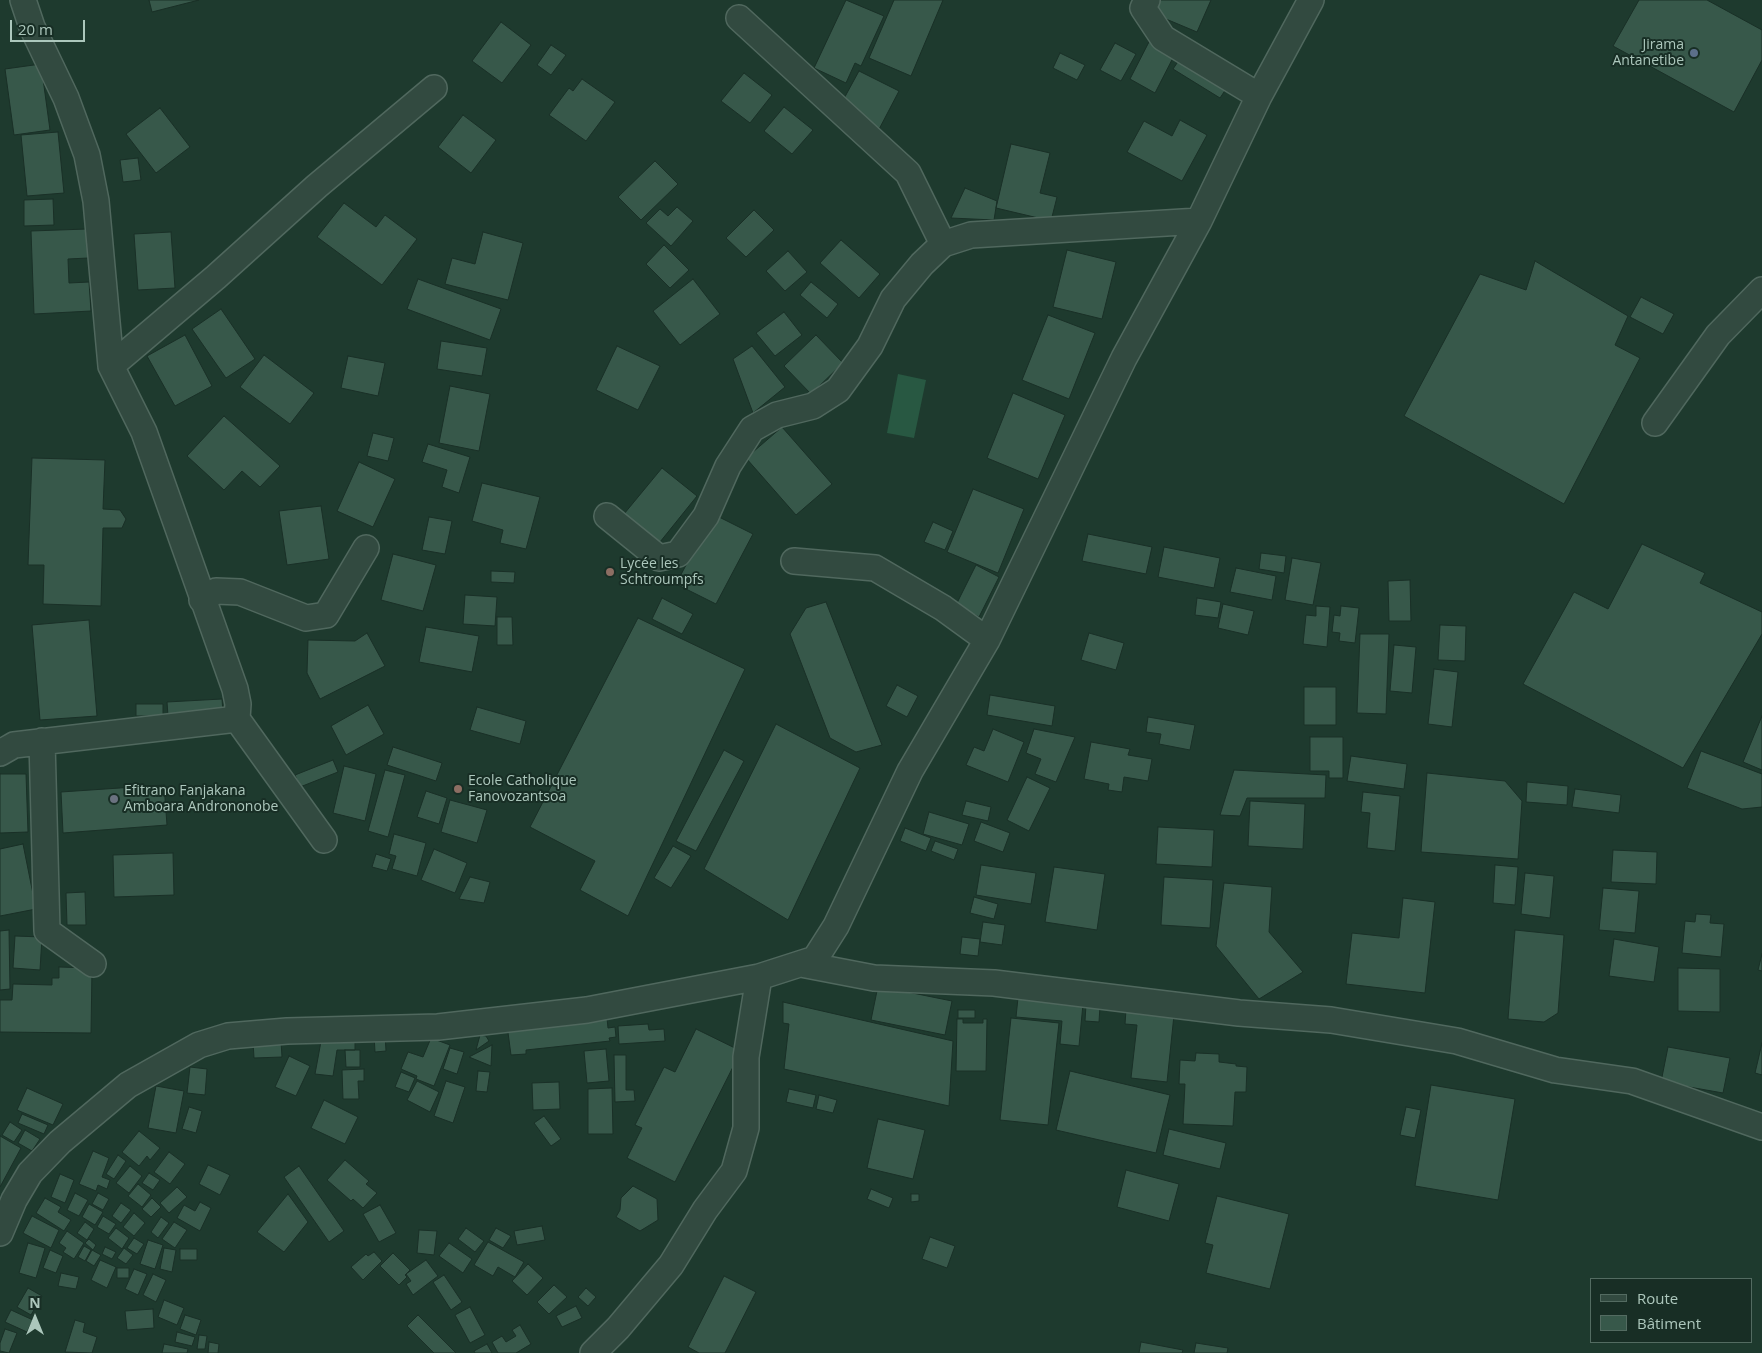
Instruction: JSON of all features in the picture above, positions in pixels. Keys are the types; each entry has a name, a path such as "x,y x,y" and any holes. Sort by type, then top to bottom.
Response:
{"street":[{"path":"23,0 32,27 66,98 87,155 96,201 110,366 144,432 235,689 238,704 236,719 324,840"},
{"path":"1147,0 1142,8 1163,38 1259,96"},
{"path":"0,1233 14,1200 30,1173 60,1142 128,1086 199,1045 228,1036 287,1031 438,1027 588,1010 759,977 815,959 836,926 910,771 987,640 1124,358 1199,221 1259,96 1311,0"},
{"path":"739,18 908,172 943,244"},
{"path":"110,366 216,277 317,186 434,88"},
{"path":"608,516 659,558 678,554 706,516 728,466 752,429 777,415 813,406 838,390 870,346 893,299 922,264 943,244 971,235 1199,221"},
{"path":"1655,423 1718,335 1762,290"},
{"path":"202,600 216,591 240,592 306,618 326,615 366,548"},
{"path":"794,560 875,568 944,608 987,640"},
{"path":"0,753 14,745 236,719"},
{"path":"42,741 47,931 93,964"},
{"path":"801,964 874,978 994,983 1239,1013 1330,1020 1456,1040 1555,1070 1632,1081 1762,1126"},
{"path":"593,1353 618,1328 671,1265 705,1210 734,1171 746,1128 746,1057 759,977"}],"shaded area":[{"path":"898,374 926,380 914,438 887,433"}],"building":[{"path":"149,0 199,0 152,12"},
{"path":"846,0 884,16 861,66 855,63 846,83 814,68"},
{"path":"894,0 943,0 911,76 869,58"},
{"path":"1160,0 1211,0 1197,32 1154,14"},
{"name":"Jirama Antanetibe","path":"1639,0 1707,0 1762,30 1762,60 1734,112 1613,46"},
{"path":"501,22 531,45 502,83 472,61"},
{"path":"1152,36 1177,50 1155,93 1130,79"},
{"path":"1115,43 1136,54 1121,81 1100,70"},
{"path":"551,45 566,55 551,75 537,65"},
{"path":"1060,53 1085,65 1077,80 1053,68"},
{"path":"1183,54 1230,83 1220,98 1173,69"},
{"path":"41,64 50,130 14,135 5,69"},
{"path":"859,71 899,91 876,135 841,104"},
{"path":"744,73 772,95 750,123 721,101"},
{"path":"582,79 615,102 586,141 549,115 569,88 573,91"},
{"path":"784,107 813,130 792,154 764,131"},
{"path":"160,108 190,147 156,173 126,134"},
{"path":"463,115 496,140 471,173 438,147"},
{"path":"1180,120 1207,135 1182,181 1127,152 1144,121 1172,136"},
{"path":"58,132 64,193 27,196 21,135"},
{"path":"1011,144 1050,153 1040,193 1057,197 1051,221 996,208"},
{"path":"138,158 141,180 123,182 120,160"},
{"path":"655,161 678,184 641,220 618,197"},
{"path":"965,188 997,201 994,220 951,218"},
{"path":"53,199 54,225 24,226 24,200"},
{"path":"344,203 376,227 385,215 417,239 382,285 317,237"},
{"path":"677,207 693,221 671,246 646,223 660,209 668,216"},
{"path":"754,210 774,230 746,257 726,238"},
{"path":"87,229 88,258 68,259 69,283 89,282 91,311 34,314 31,231"},
{"path":"171,232 175,288 138,290 134,234"},
{"path":"483,232 523,243 508,300 445,284 452,258 475,264"},
{"path":"841,240 880,274 859,298 820,263"},
{"path":"664,245 689,270 670,288 646,264"},
{"path":"1067,250 1116,262 1102,319 1053,307"},
{"path":"788,251 807,272 785,291 766,271"},
{"path":"1535,261 1628,316 1615,345 1640,358 1564,504 1404,416 1480,274 1526,290"},
{"path":"418,279 501,309 490,340 407,309"},
{"path":"693,279 720,314 680,345 653,311"},
{"path":"811,282 838,304 827,318 800,295"},
{"path":"1641,297 1674,314 1663,334 1630,317"},
{"path":"221,309 255,359 226,378 192,329"},
{"path":"784,312 802,335 775,356 756,333"},
{"path":"1048,315 1095,333 1069,399 1022,380"},
{"path":"185,335 212,386 175,406 147,356"},
{"path":"816,335 843,363 811,394 784,366"},
{"path":"441,341 487,348 482,376 437,369"},
{"path":"617,346 660,366 638,410 596,390"},
{"path":"752,346 785,387 753,413 733,359"},
{"path":"264,355 314,393 290,424 240,387"},
{"path":"348,356 385,363 378,396 341,388"},
{"path":"450,386 490,394 479,451 439,443"},
{"path":"1013,393 1065,415 1038,479 987,458"},
{"path":"224,416 280,466 260,487 242,471 224,490 187,456"},
{"path":"782,427 832,484 796,515 746,458"},
{"path":"373,433 394,438 388,461 367,456"},
{"path":"428,444 470,457 459,493 442,487 447,470 422,462"},
{"path":"32,458 105,460 103,509 120,510 126,519 122,528 103,528 101,606 43,604 44,565 28,565"},
{"path":"359,462 395,479 373,527 337,511"},
{"path":"662,468 697,496 660,542 624,514"},
{"path":"482,483 540,497 526,549 500,543 503,530 472,521"},
{"path":"973,489 1024,509 998,573 947,552"},
{"path":"321,506 329,559 287,565 279,511"},
{"path":"713,514 753,534 716,604 676,584"},
{"path":"429,517 452,521 445,554 422,550"},
{"path":"933,522 953,531 945,550 924,542"},
{"path":"1088,534 1152,547 1146,574 1082,561"},
{"path":"1642,544 1705,573 1700,583 1762,612 1762,634 1683,768 1523,684 1574,592 1608,609"},
{"path":"1164,547 1220,558 1214,588 1158,577"},
{"path":"1261,553 1286,556 1284,573 1259,569"},
{"path":"393,554 436,565 423,611 381,600"},
{"path":"1292,558 1321,563 1313,605 1285,600"},
{"path":"976,565 999,577 979,617 956,605"},
{"path":"1236,568 1276,576 1272,600 1230,592"},
{"path":"491,571 515,572 514,583 491,582"},
{"path":"1410,580 1411,621 1389,621 1388,581"},
{"path":"465,595 497,597 495,626 463,624"},
{"path":"662,598 693,614 682,634 652,619"},
{"path":"1197,598 1221,602 1218,618 1195,615"},
{"path":"826,602 882,745 856,752 830,738 790,634 806,608"},
{"path":"1223,604 1254,611 1248,635 1218,628"},
{"path":"1316,606 1330,607 1327,647 1303,644 1306,615 1316,616"},
{"path":"1341,606 1359,608 1355,643 1339,641 1340,633 1332,632 1334,615 1340,616"},
{"path":"497,617 512,617 513,645 497,645"},
{"path":"638,618 745,669 628,916 580,890 595,861 530,827"},
{"path":"89,620 97,716 40,720 32,625"},
{"path":"1440,625 1466,626 1465,661 1438,660"},
{"path":"426,627 479,636 472,672 419,662"},
{"path":"367,633 385,666 320,699 307,673 308,640 355,641"},
{"path":"1089,633 1124,643 1116,670 1081,660"},
{"path":"1360,634 1389,634 1386,714 1357,713"},
{"path":"1394,645 1416,647 1412,693 1390,691"},
{"path":"1434,669 1458,672 1452,727 1428,724"},
{"path":"897,685 918,696 907,717 886,706"},
{"path":"1304,687 1336,687 1336,725 1304,725"},
{"path":"990,695 1055,706 1052,726 987,715"},
{"path":"222,699 223,713 168,716 167,702"},
{"path":"136,704 163,704 163,716 136,716"},
{"path":"368,705 384,734 346,755 331,726"},
{"path":"477,707 526,721 520,744 470,730"},
{"path":"1762,716 1762,770 1743,762"},
{"path":"1148,717 1195,725 1190,750 1159,744 1161,734 1146,732"},
{"path":"776,724 860,768 788,920 704,869"},
{"path":"993,729 1024,742 1008,782 966,765 974,747 984,751"},
{"path":"1034,729 1075,737 1056,782 1035,774 1041,759 1026,753"},
{"path":"1310,737 1343,737 1343,778 1329,778 1329,771 1310,771"},
{"path":"1091,742 1130,749 1128,755 1152,759 1148,781 1124,777 1122,792 1108,790 1109,784 1084,779"},
{"path":"393,747 442,763 436,781 387,765"},
{"path":"724,750 744,761 696,851 676,841"},
{"path":"1701,751 1762,774 1762,807 1742,809 1687,788"},
{"path":"1351,756 1407,764 1404,789 1347,781"},
{"path":"333,760 338,772 300,787 295,775"},
{"path":"344,766 376,774 365,821 333,813"},
{"path":"385,770 405,775 388,837 368,831"},
{"path":"1234,770 1326,775 1325,798 1247,798 1240,816 1220,815"},
{"path":"1427,773 1505,781 1522,801 1518,859 1421,852"},
{"path":"0,774 26,774 28,832 0,833"},
{"path":"1027,777 1050,788 1029,831 1007,820"},
{"path":"1527,782 1568,786 1567,805 1526,802"},
{"path":"164,785 167,825 63,833 61,792"},
{"path":"1575,789 1621,795 1619,813 1572,807"},
{"path":"426,791 447,798 439,824 417,817"},
{"path":"1363,792 1400,796 1395,851 1367,848 1370,813 1361,812"},
{"path":"450,800 487,810 477,843 441,832"},
{"path":"966,801 991,807 988,821 962,815"},
{"path":"1250,801 1305,804 1303,849 1248,846"},
{"path":"929,812 969,824 962,845 923,834"},
{"path":"981,822 1010,833 1003,852 974,841"},
{"path":"1158,827 1214,830 1212,867 1156,864"},
{"path":"905,828 931,838 926,851 900,841"},
{"path":"394,834 426,843 417,876 392,869 396,856 389,854"},
{"path":"935,841 958,849 954,860 931,851"},
{"path":"23,844 36,909 0,916 0,849"},
{"path":"673,846 691,856 671,888 654,878"},
{"path":"434,849 467,863 455,893 421,880"},
{"path":"1613,850 1657,852 1656,884 1611,882"},
{"path":"173,853 174,895 114,897 113,855"},
{"path":"376,854 391,859 387,871 372,867"},
{"path":"981,865 1036,873 1031,904 976,895"},
{"path":"1495,865 1518,867 1515,905 1493,903"},
{"path":"1054,867 1105,874 1097,930 1045,922"},
{"path":"1525,873 1554,876 1550,918 1521,914"},
{"path":"470,877 490,882 484,903 459,899"},
{"path":"1164,877 1213,880 1210,928 1161,925"},
{"path":"1224,883 1272,887 1269,932 1303,972 1259,999 1216,946"},
{"path":"1603,888 1639,891 1635,933 1599,930"},
{"path":"85,892 86,925 67,925 66,893"},
{"path":"974,897 998,904 994,919 970,913"},
{"path":"1403,898 1435,902 1425,993 1346,984 1352,933 1399,938"},
{"path":"1696,914 1711,915 1710,923 1724,924 1721,957 1682,953 1685,921 1695,922"},
{"path":"983,922 1005,925 1002,945 980,942"},
{"path":"9,930 10,989 0,990 0,931"},
{"path":"1515,930 1564,935 1558,1013 1544,1022 1508,1019"},
{"path":"15,936 42,937 40,970 13,968"},
{"path":"962,937 980,939 978,956 960,954"},
{"path":"1614,939 1659,947 1654,982 1609,976"},
{"path":"1762,954 1762,971 1758,970"},
{"path":"59,967 92,968 91,1033 0,1032 0,1000 12,1000 13,984 52,985 52,978 59,978"},
{"path":"1678,968 1720,969 1720,1012 1678,1011"},
{"path":"878,986 952,1001 945,1035 871,1020"},
{"path":"1018,998 1083,1004 1079,1046 1060,1044 1062,1021 1016,1017"},
{"path":"783,1002 953,1041 949,1106 784,1069 789,1024 783,1023"},
{"path":"1086,1005 1100,1006 1099,1022 1085,1021"},
{"path":"958,1010 975,1010 975,1018 958,1018"},
{"path":"1126,1010 1174,1015 1167,1082 1131,1078 1137,1025 1125,1024"},
{"path":"607,1018 608,1028 615,1027 616,1037 609,1038 610,1041 526,1050 526,1054 511,1055 507,1025"},
{"path":"1011,1018 1059,1023 1048,1125 1000,1120"},
{"path":"957,1019 963,1019 963,1023 983,1023 983,1019 987,1019 986,1071 956,1071"},
{"path":"648,1024 649,1030 664,1029 665,1041 619,1044 618,1026"},
{"path":"696,1029 741,1051 675,1182 627,1158 642,1128 635,1125 664,1067 675,1072"},
{"path":"385,1034 386,1051 375,1052 374,1035"},
{"path":"480,1035 486,1036 489,1041 476,1050"},
{"path":"322,1036 355,1036 355,1050 337,1050 333,1076 315,1074"},
{"path":"431,1038 450,1045 434,1086 416,1079 417,1076 401,1069 408,1052 423,1057"},
{"path":"253,1041 281,1041 282,1057 254,1058"},
{"path":"1762,1043 1762,1075 1755,1073"},
{"path":"492,1045 491,1066 469,1057"},
{"path":"1668,1047 1730,1058 1723,1093 1661,1082"},
{"path":"450,1048 464,1052 457,1074 443,1069"},
{"path":"606,1049 609,1081 587,1083 584,1051"},
{"path":"345,1050 360,1050 360,1067 346,1067"},
{"path":"1196,1053 1219,1054 1219,1062 1247,1067 1246,1092 1235,1092 1233,1126 1183,1124 1185,1084 1179,1084 1180,1060 1195,1061"},
{"path":"614,1055 626,1055 626,1090 634,1090 635,1101 615,1102"},
{"path":"289,1056 310,1066 296,1096 275,1087"},
{"path":"190,1067 207,1069 205,1095 187,1093"},
{"path":"364,1069 364,1081 358,1081 359,1099 343,1099 342,1070"},
{"path":"478,1071 490,1072 487,1092 476,1091"},
{"path":"1070,1071 1170,1095 1156,1153 1056,1130"},
{"path":"401,1072 415,1078 409,1092 395,1087"},
{"path":"417,1081 439,1092 430,1112 407,1100"},
{"path":"446,1081 465,1087 453,1123 434,1116"},
{"path":"559,1082 560,1109 533,1110 532,1083"},
{"path":"1431,1085 1515,1099 1498,1200 1415,1186"},
{"path":"156,1086 184,1091 176,1133 148,1128"},
{"path":"27,1088 63,1104 53,1125 17,1110"},
{"path":"612,1088 613,1134 588,1134 588,1089"},
{"path":"789,1089 816,1095 813,1108 786,1102"},
{"path":"819,1095 837,1100 833,1113 816,1109"},
{"path":"324,1100 358,1117 345,1144 311,1128"},
{"path":"189,1107 202,1111 196,1133 182,1129"},
{"path":"1406,1107 1421,1110 1415,1138 1400,1135"},
{"path":"22,1114 48,1125 44,1134 18,1123"},
{"path":"544,1116 561,1139 551,1146 534,1123"},
{"path":"878,1119 925,1130 913,1179 867,1168"},
{"path":"10,1122 22,1130 14,1142 2,1135"},
{"path":"1169,1129 1226,1143 1220,1169 1163,1155"},
{"path":"25,1130 40,1139 32,1151 18,1143"},
{"path":"139,1131 160,1148 150,1160 147,1156 139,1166 122,1152"},
{"path":"0,1136 21,1148 0,1187"},
{"path":"93,1151 109,1158 102,1177 110,1180 107,1189 98,1185 96,1191 79,1184"},
{"path":"169,1152 185,1164 170,1184 154,1172"},
{"path":"118,1155 126,1161 114,1179 106,1174"},
{"path":"345,1160 369,1181 366,1184 377,1193 363,1208 353,1199 351,1201 327,1180"},
{"path":"208,1165 230,1175 220,1195 199,1184"},
{"path":"130,1166 142,1176 129,1193 116,1183"},
{"path":"299,1166 344,1231 329,1242 284,1177"},
{"path":"1126,1170 1179,1184 1169,1221 1117,1207"},
{"path":"149,1173 160,1180 153,1190 142,1183"},
{"path":"60,1174 74,1180 65,1203 51,1197"},
{"path":"138,1184 151,1195 142,1207 128,1196"},
{"path":"633,1186 657,1199 658,1220 640,1231 616,1217 620,1210 621,1198"},
{"path":"177,1187 187,1197 169,1213 160,1203"},
{"path":"871,1189 893,1198 889,1208 867,1199"},
{"path":"75,1193 88,1200 79,1216 67,1210"},
{"path":"98,1193 109,1199 103,1210 92,1204"},
{"path":"288,1194 308,1222 284,1252 257,1232"},
{"path":"911,1194 919,1194 919,1201 911,1202"},
{"path":"1217,1196 1289,1214 1270,1289 1206,1273 1213,1245 1205,1243"},
{"path":"45,1198 61,1207 58,1212 71,1220 64,1231 36,1213"},
{"path":"152,1198 161,1207 151,1217 142,1209"},
{"path":"200,1202 211,1208 200,1231 177,1218 184,1205 195,1211"},
{"path":"121,1203 131,1210 121,1223 112,1216"},
{"path":"89,1204 103,1212 95,1225 82,1217"},
{"path":"380,1205 396,1233 379,1242 363,1214"},
{"path":"134,1213 145,1223 134,1236 123,1227"},
{"path":"32,1216 59,1230 51,1248 23,1233"},
{"path":"103,1216 116,1224 109,1234 97,1227"},
{"path":"161,1217 169,1223 158,1238 151,1232"},
{"path":"85,1222 94,1229 87,1240 77,1233"},
{"path":"174,1222 187,1230 175,1248 162,1239"},
{"path":"542,1226 545,1240 517,1245 514,1231"},
{"path":"116,1228 129,1238 122,1249 108,1238"},
{"path":"466,1228 484,1241 475,1252 458,1239"},
{"path":"496,1228 511,1236 503,1248 489,1240"},
{"path":"419,1230 437,1231 434,1255 417,1253"},
{"path":"67,1231 84,1243 74,1259 63,1252 66,1248 59,1243"},
{"path":"930,1237 955,1246 947,1268 922,1259"},
{"path":"134,1238 144,1244 137,1254 127,1248"},
{"path":"89,1239 96,1245 93,1250 85,1243"},
{"path":"148,1240 163,1245 155,1269 140,1264"},
{"path":"488,1242 524,1262 515,1277 498,1267 493,1276 474,1265"},
{"path":"28,1243 45,1248 36,1278 19,1273"},
{"path":"449,1243 472,1259 463,1273 439,1256"},
{"path":"84,1246 91,1250 85,1261 78,1257"},
{"path":"105,1247 116,1252 112,1259 102,1254"},
{"path":"124,1248 133,1255 126,1264 117,1258"},
{"path":"164,1248 176,1250 172,1272 160,1269"},
{"path":"180,1249 197,1249 197,1260 180,1260"},
{"path":"50,1250 63,1256 56,1273 43,1268"},
{"path":"92,1250 101,1255 94,1266 86,1261"},
{"path":"374,1252 382,1261 363,1280 351,1267 366,1254 368,1256"},
{"path":"393,1253 410,1270 405,1275 407,1277 399,1285 380,1266"},
{"path":"100,1260 116,1267 107,1288 91,1280"},
{"path":"426,1260 438,1276 413,1295 406,1284 411,1281 406,1274"},
{"path":"528,1264 543,1278 527,1295 512,1281"},
{"path":"117,1268 129,1268 129,1278 117,1278"},
{"path":"134,1269 147,1274 138,1295 125,1289"},
{"path":"61,1273 79,1277 76,1289 58,1286"},
{"path":"153,1274 166,1280 156,1302 143,1295"},
{"path":"444,1275 462,1302 451,1310 433,1282"},
{"path":"724,1276 756,1292 725,1353 699,1353 688,1347"},
{"path":"554,1285 567,1297 549,1314 537,1302"},
{"path":"28,1288 42,1296 31,1315 17,1307"},
{"path":"586,1288 596,1297 588,1306 578,1297"},
{"path":"164,1300 184,1308 177,1325 158,1317"},
{"path":"576,1306 582,1318 562,1327 556,1316"},
{"path":"470,1307 485,1335 470,1343 455,1315"},
{"path":"153,1309 154,1328 127,1330 125,1311"},
{"path":"11,1310 33,1320 27,1332 5,1322"},
{"path":"185,1315 201,1320 196,1335 180,1329"},
{"path":"418,1315 456,1353 434,1353 407,1326"},
{"path":"75,1320 85,1323 83,1332 97,1337 92,1353 65,1352"},
{"path":"520,1325 531,1344 516,1353 498,1353 492,1342 502,1336 506,1342 516,1336 512,1330"},
{"path":"5,1329 17,1333 9,1353 0,1351 0,1343"},
{"path":"177,1332 195,1337 192,1346 175,1342"},
{"path":"199,1335 207,1336 205,1349 197,1349"},
{"path":"209,1342 219,1344 218,1353 208,1353"},
{"path":"1141,1342 1183,1350 1182,1353 1139,1353"},
{"path":"1196,1343 1228,1348 1227,1353 1194,1353"},
{"path":"164,1344 188,1349 187,1353 162,1353"},
{"path":"487,1344 492,1353 475,1353 474,1351"}],"place":[{"name":"Jirama Antanetibe","path":"1694,53"},
{"name":"Lycée les Schtroumpfs","path":"610,572"},
{"name":"Ecole Catholique Fanovozantsoa","path":"458,789"},
{"name":"Efitrano Fanjakana Amboara Andrononobe","path":"114,799"}]}
